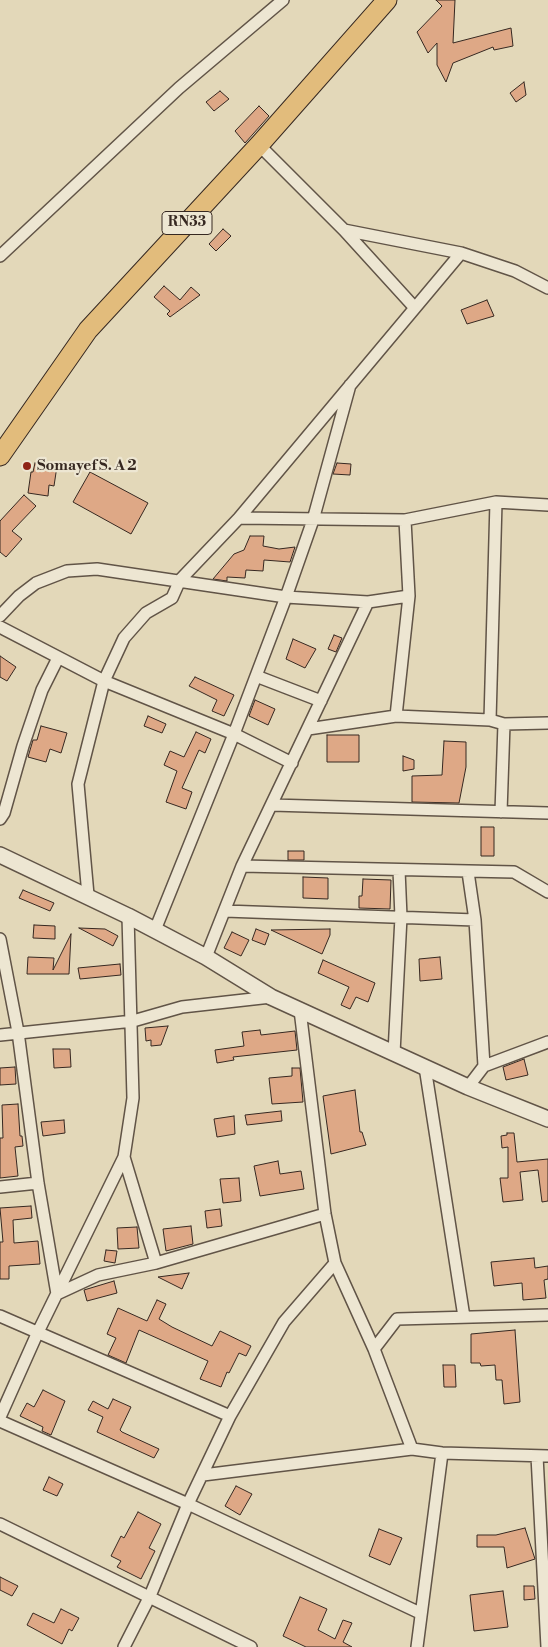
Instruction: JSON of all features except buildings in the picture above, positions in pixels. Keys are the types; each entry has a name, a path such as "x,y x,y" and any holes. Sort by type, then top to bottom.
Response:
{"main road":[{"name":"RN33","path":"0,456 88,330 259,144 386,0"}],"street":[{"path":"0,256 179,88 282,0"},
{"path":"259,144 344,230 415,308"},
{"path":"344,230 460,253 515,271 548,288"},
{"path":"88,895 78,784 104,681 124,638 146,613 172,598 180,580 238,518 460,253"},
{"path":"155,930 234,734 286,597 313,520 352,381"},
{"path":"238,518 405,520 496,502 548,504"},
{"path":"490,720 496,502"},
{"path":"396,716 409,596 405,520"},
{"path":"0,616 19,596 36,583 67,572 97,569 286,597 368,602 409,596"},
{"path":"206,957 242,866 368,602"},
{"path":"0,627 104,681 234,734 292,763"},
{"path":"0,819 4,813 23,746 42,690 58,658"},
{"path":"256,676 321,701"},
{"path":"308,729 396,716 490,720 504,724 548,723"},
{"path":"501,812 504,724"},
{"path":"272,805 548,813"},
{"path":"0,855 88,895 155,930 206,957 271,997 468,1087 548,1118"},
{"path":"242,866 514,872 548,892"},
{"path":"394,1053 401,917 399,870"},
{"path":"468,872 475,920 484,1066"},
{"path":"225,911 475,920"},
{"path":"0,1416 37,1334 124,1157 133,1098 133,1021 128,916"},
{"path":"0,939 18,1032 38,1183 57,1294"},
{"path":"0,1035 133,1021 182,1006 271,997"},
{"path":"300,1010 325,1214 335,1263 374,1349 412,1449"},
{"path":"468,1087 484,1066 548,1042"},
{"path":"425,1067 464,1317"},
{"path":"124,1157 156,1263"},
{"path":"0,1187 38,1183"},
{"path":"57,1294 98,1275 156,1263 325,1214"},
{"path":"124,1647 150,1596 188,1504 230,1416 284,1322 335,1263"},
{"path":"374,1349 397,1319 548,1315"},
{"path":"0,1316 37,1334 230,1416"},
{"path":"0,1421 188,1504 420,1613"},
{"path":"203,1475 412,1449 442,1453 542,1456 547,1647"},
{"path":"417,1647 442,1453"},
{"path":"0,1524 251,1647"}],"place":[{"name":"Somayef S. A 2","path":"27,466"}]}
